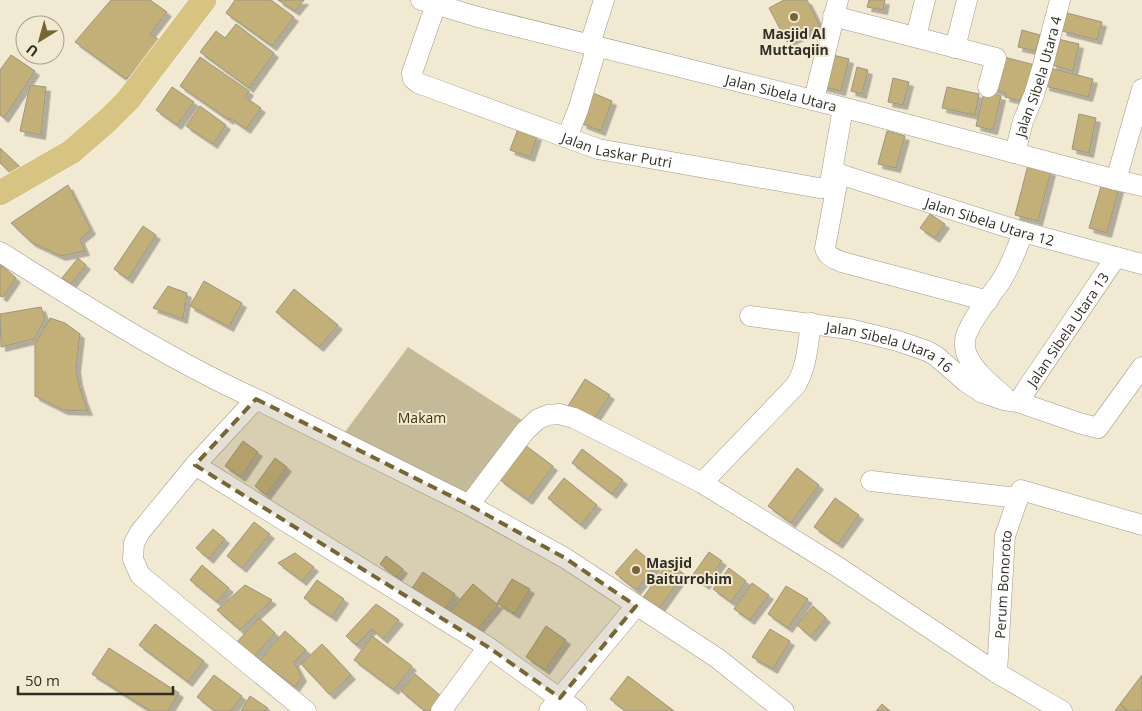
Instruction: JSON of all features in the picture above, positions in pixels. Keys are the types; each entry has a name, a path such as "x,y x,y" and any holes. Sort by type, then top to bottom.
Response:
{"main road":[{"path":"2,192 71,152 93,134 128,100 204,0"}],"street":[{"path":"567,137 578,110 604,0"},
{"path":"916,37 925,0"},
{"path":"955,48 966,0"},
{"name":"Jalan Sibela Utara 4","path":"1015,153 1023,121 1039,80 1060,0"},
{"name":"Jalan Sibela Utara","path":"429,2 478,17 846,108 1142,186"},
{"name":"Jalan Laskar Putri","path":"429,2 412,73 413,79 418,83 598,149 825,188 830,183 846,108"},
{"path":"814,100 836,8 916,37 996,58 988,87"},
{"path":"1116,180 1142,89"},
{"path":"846,108 839,174 825,248 826,253 842,262 988,300"},
{"name":"Jalan Sibela Utara 12","path":"839,174 1023,232 1142,264"},
{"path":"1014,402 988,383 973,366 966,354 965,338 1013,260 1023,232"},
{"path":"0,252 146,342 224,384 469,505 565,558 717,658 784,711"},
{"name":"Jalan Sibela Utara 13","path":"1014,402 1116,258"},
{"name":"Jalan Sibela Utara 16","path":"750,316 866,332 927,351 983,393 1098,428 1142,367"},
{"path":"702,483 793,389 802,372 811,323"},
{"path":"256,399 195,465 140,532 134,543 133,560 140,575 306,711"},
{"path":"469,505 525,431 538,419 548,415 559,414 574,418 702,483 838,567 997,673 1062,711"},
{"path":"195,465 488,647 555,705 576,711"},
{"path":"871,480 1018,498 1021,490 1142,525"},
{"name":"Perum Bonoroto","path":"997,673 1005,536 1018,498"},
{"path":"555,705 636,606"},
{"path":"442,711 488,647"}],"highlighted area":[{"path":"256,399 469,505 565,558 636,606 560,698 488,647 195,465"}],"green space":[{"name":"Makam","path":"408,347 525,422 468,501 345,432"}],"building":[{"path":"111,0 150,0 167,12 150,34 161,41 126,79 75,42"},
{"path":"235,0 271,0 294,17 272,46 226,13"},
{"path":"278,0 304,0 295,11"},
{"name":"Masjid Al Muttaqiin","path":"784,0 807,0 820,26 787,42 769,8"},
{"path":"869,0 885,0 883,10 867,7"},
{"path":"1067,13 1102,22 1097,40 1062,31"},
{"path":"236,24 274,53 249,88 200,52 216,31 225,38"},
{"path":"1022,30 1040,35 1036,51 1018,47"},
{"path":"1058,39 1079,44 1073,71 1052,65"},
{"path":"829,54 849,59 841,91 821,86"},
{"path":"11,55 15,58 15,65 26,65 35,71 4,118 0,115 0,70"},
{"path":"1000,56 1035,65 1026,102 1005,97 1006,93 992,89"},
{"path":"200,57 249,91 245,97 261,108 246,129 230,118 229,120 180,86"},
{"path":"857,67 868,70 862,94 851,91"},
{"path":"1050,68 1093,79 1088,97 1045,86"},
{"path":"893,78 909,82 903,105 888,102"},
{"path":"30,85 46,87 41,135 20,131"},
{"path":"172,87 194,102 177,125 156,110"},
{"path":"947,87 979,94 975,115 942,108"},
{"path":"984,92 1001,96 993,130 976,126"},
{"path":"593,93 612,101 601,131 582,124"},
{"path":"200,106 226,125 213,144 186,126"},
{"path":"1079,114 1096,118 1089,153 1072,149"},
{"path":"518,129 537,136 530,157 510,150"},
{"path":"887,131 905,136 896,168 878,164"},
{"path":"0,148 21,168 14,176 0,163"},
{"path":"1028,165 1051,171 1038,221 1015,215"},
{"path":"1102,183 1119,188 1107,233 1089,228"},
{"path":"68,185 91,230 80,239 85,251 61,256 31,242 11,223"},
{"path":"930,214 945,224 935,238 920,228"},
{"path":"143,226 156,235 128,279 114,269"},
{"path":"78,258 86,265 71,284 62,278"},
{"path":"0,264 16,278 3,297 0,296"},
{"path":"204,281 242,303 229,327 190,306"},
{"path":"168,286 187,293 183,319 153,308"},
{"path":"294,289 338,325 319,347 276,312"},
{"path":"41,307 45,319 34,339 1,347 0,314"},
{"path":"50,318 65,323 80,334 76,368 78,381 88,411 63,410 35,396 35,344"},
{"path":"585,379 610,395 592,422 568,406"},
{"path":"243,441 258,452 241,477 225,466"},
{"path":"525,445 553,466 528,500 499,479"},
{"path":"582,449 623,480 612,494 572,463"},
{"path":"275,458 287,467 266,495 255,486"},
{"path":"797,468 819,485 791,523 768,506"},
{"path":"564,478 597,505 581,525 548,498"},
{"path":"835,498 859,515 838,544 814,527"},
{"path":"254,522 270,534 242,568 227,556"},
{"path":"213,529 225,539 209,559 196,548"},
{"name":"Masjid Baiturrohim","path":"636,549 656,566 636,590 615,573"},
{"path":"709,552 722,561 705,585 692,576"},
{"path":"295,553 314,567 302,581 278,563"},
{"path":"386,556 403,569 397,577 380,564"},
{"path":"668,562 684,574 656,613 640,602"},
{"path":"202,565 229,588 217,602 190,580"},
{"path":"729,568 746,581 731,602 713,589"},
{"path":"423,572 455,594 440,616 408,594"},
{"path":"512,579 530,589 515,614 497,603"},
{"path":"317,580 344,599 332,617 304,598"},
{"path":"752,583 769,595 750,620 734,609"},
{"path":"473,584 498,605 472,636 447,615"},
{"path":"245,585 272,600 240,630 217,610"},
{"path":"786,586 808,599 788,628 768,614"},
{"path":"376,604 399,620 383,639 372,629 356,645 346,636"},
{"path":"813,606 826,618 811,637 797,625"},
{"path":"259,618 275,633 253,658 236,643"},
{"path":"155,624 204,661 188,682 139,645"},
{"path":"546,626 566,640 545,670 526,657"},
{"path":"770,629 790,641 773,669 752,657"},
{"path":"285,631 306,650 294,662 302,677 295,687 260,660"},
{"path":"372,636 412,666 394,690 354,660"},
{"path":"322,644 351,675 330,695 301,664"},
{"path":"109,648 179,693 168,711 150,711 92,674"},
{"path":"415,674 442,697 430,711 425,711 401,691"},
{"path":"214,675 242,696 231,711 215,711 197,697"},
{"path":"1142,675 1142,711 1128,711 1120,704"},
{"path":"628,676 674,711 626,711 610,699"},
{"path":"250,696 268,708 266,711 241,711"},
{"path":"882,704 890,711 876,711"},
{"path":"1120,704 1128,711 1115,711"}],"place":[{"name":"Masjid Al Muttaqiin","path":"794,17"},
{"name":"Masjid Baiturrohim","path":"636,570"}]}
